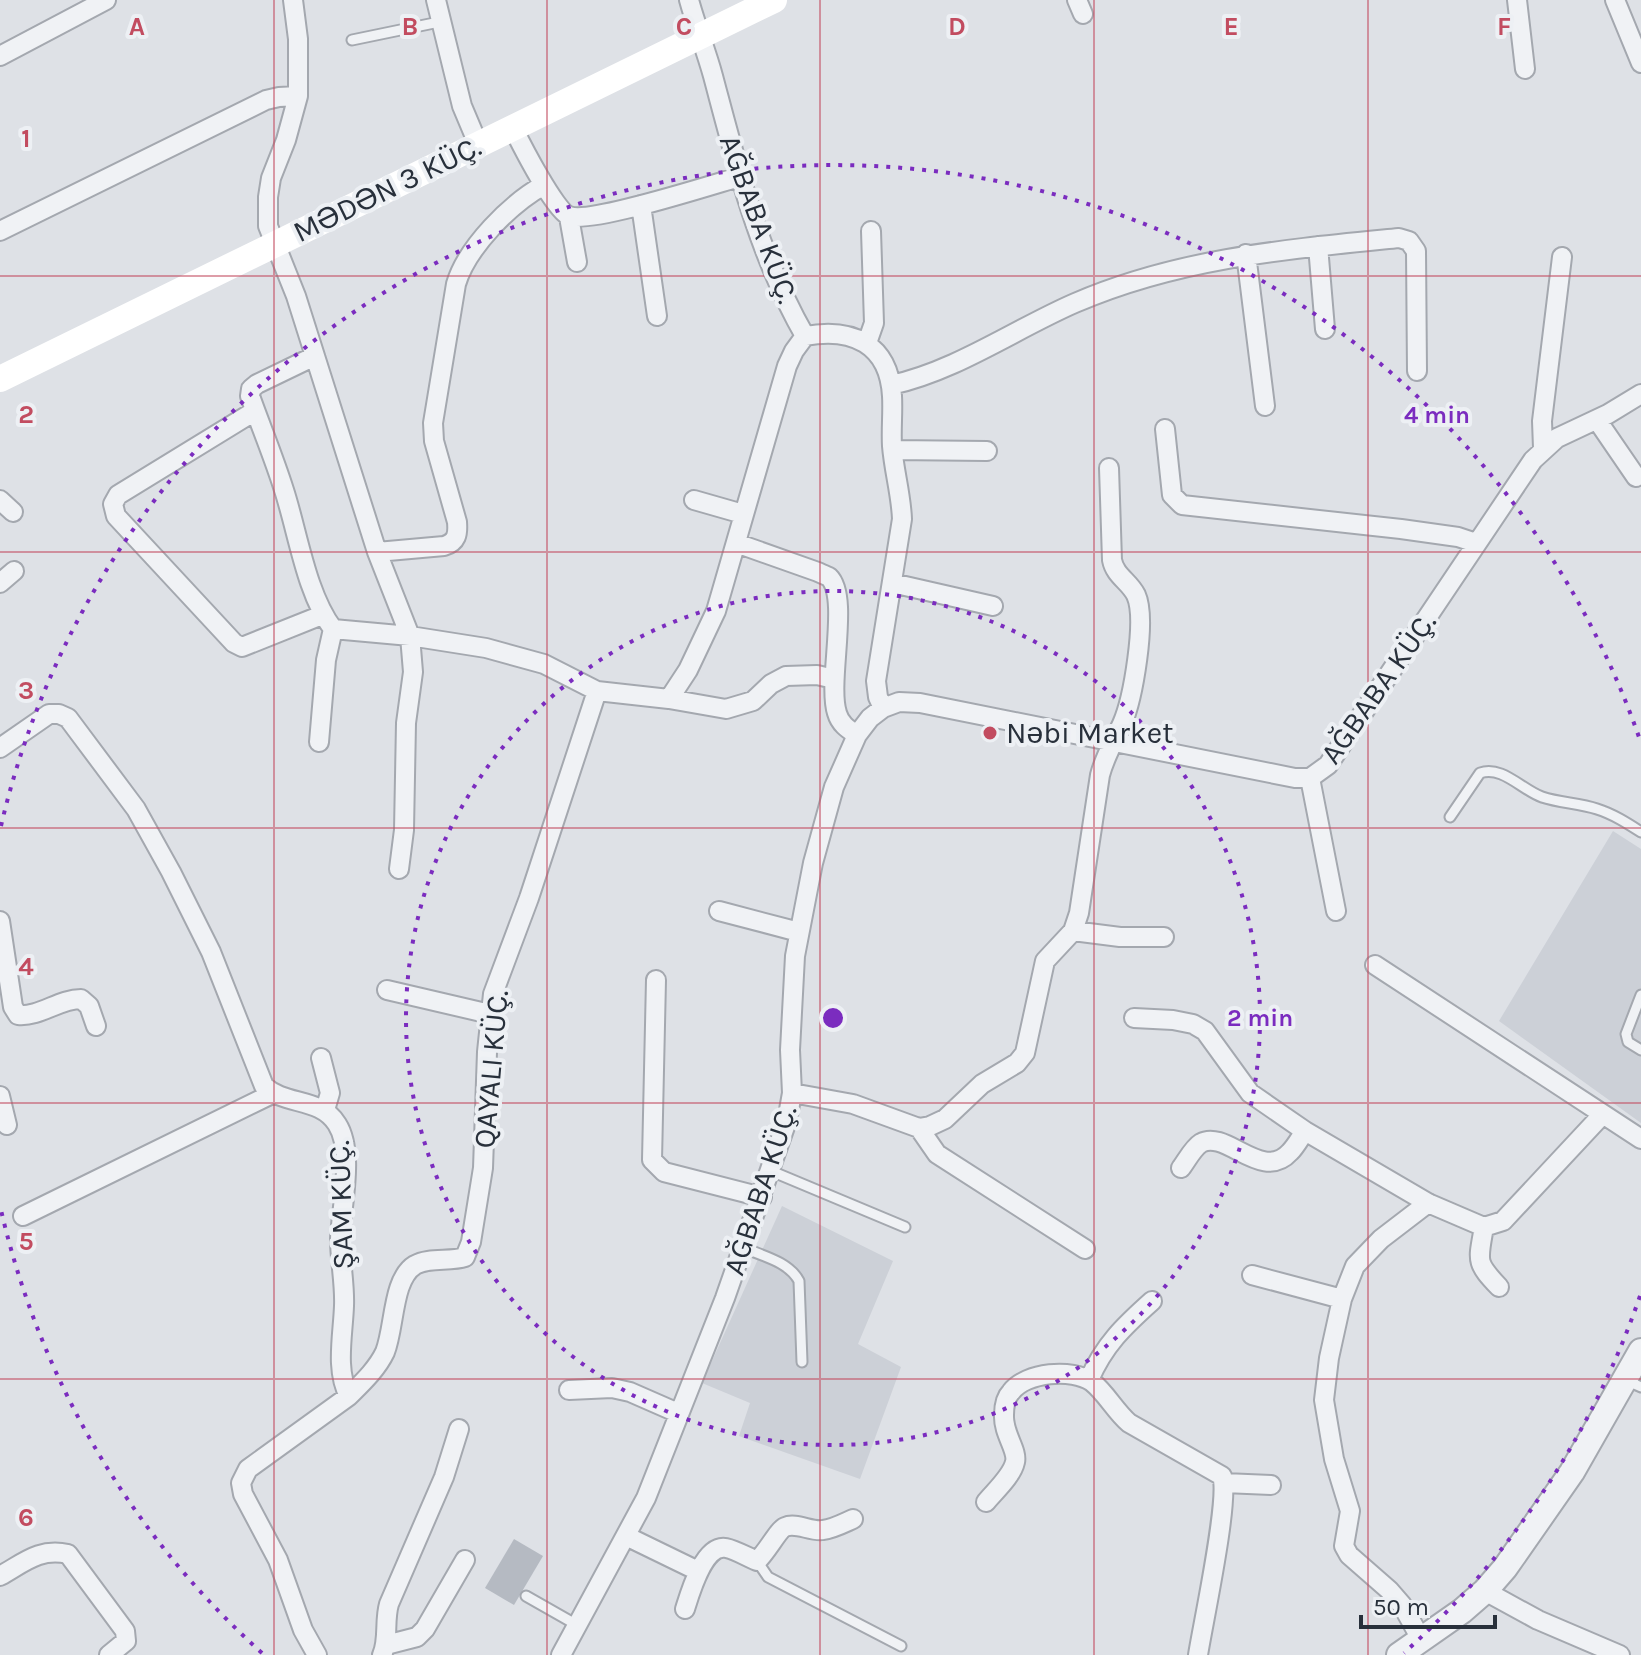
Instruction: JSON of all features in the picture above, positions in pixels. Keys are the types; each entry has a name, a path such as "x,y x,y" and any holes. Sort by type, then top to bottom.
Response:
{"main road":[{"name":"MƏDƏN 3 KÜÇ.","path":"0,379 774,0"}],"street":[{"path":"0,56 106,0"},
{"path":"293,0 298,39 298,96 271,178 268,226 296,296 377,552 410,636 413,672 406,723 404,830 399,869"},
{"path":"436,0 462,106 478,144"},
{"name":"AĞBABA KÜÇ.","path":"689,0 702,36 739,177 786,301 805,336 827,332 847,334 867,343"},
{"path":"1517,0 1525,69"},
{"path":"1615,0 1641,63"},
{"path":"0,231 266,100 298,96"},
{"path":"513,128 544,185 561,211 569,217 641,205 739,177"},
{"path":"377,552 444,546 452,543 458,534 434,441 433,423 456,284 478,244 518,202 544,185"},
{"path":"641,205 657,316"},
{"path":"569,217 577,262"},
{"path":"871,231 874,323 867,343 878,354 891,385 893,450 902,519 876,681 883,708"},
{"path":"891,385 945,366 1077,302 1159,273 1246,254 1399,238 1409,241 1416,251 1417,371"},
{"path":"1318,246 1325,329"},
{"path":"1246,254 1265,406"},
{"path":"1543,448 1542,421 1562,257"},
{"path":"669,699 688,670 710,625 787,366 805,336"},
{"path":"315,356 257,384 251,389 250,396 328,622 319,742"},
{"name":"AĞBABA KÜÇ.","path":"561,1655 646,1498 771,1171 787,1121 792,1093 792,982 799,932 827,809 857,735 870,718 883,708 899,702 920,703 1295,778 1310,778 1328,765 1543,448 1640,396"},
{"path":"255,411 118,495 113,504 116,516 234,643 242,647 328,622 513,654 544,664 597,691 726,709 753,701 771,684 786,676 817,675 834,679"},
{"path":"1597,420 1636,477"},
{"path":"1165,429 1172,495 1182,505 1417,531 1476,543"},
{"path":"893,450 987,451"},
{"path":"792,1093 853,1104 919,1128 945,1119 982,1084 1017,1063 1025,1053 1045,961 1073,931 1079,913 1100,775 1131,698 1139,611 1136,595 1114,571 1109,468"},
{"path":"694,500 743,514"},
{"path":"736,543 828,577 838,604 834,679 836,712 844,726 857,735"},
{"path":"892,583 993,606"},
{"path":"317,1655 303,1630 278,1560 243,1494 241,1483 248,1469 349,1396 366,1379 383,1355 392,1330 399,1285 406,1272 418,1262 465,1257 471,1242 483,1168 490,1014 501,970 529,898 597,691"},
{"path":"0,748 49,714 68,718 136,809 171,872 211,952 264,1086 272,1094 23,1216"},
{"path":"1310,778 1336,911"},
{"path":"719,911 799,932"},
{"path":"0,921 13,1007 18,1015 26,1016 72,999 81,999 89,1006 96,1026"},
{"path":"1073,931 1120,937 1164,937"},
{"path":"1375,965 1641,1139"},
{"path":"656,980 652,1160 664,1172 762,1197"},
{"path":"387,990 490,1014"},
{"path":"1134,1018 1173,1020 1193,1024 1205,1031 1250,1093 1305,1131 1428,1203 1484,1227 1503,1221 1602,1115"},
{"path":"321,1058 330,1093 325,1110"},
{"name":"ŞAM KÜÇ.","path":"272,1094 325,1110 338,1125 344,1144 340,1240 344,1302 342,1384 349,1396"},
{"path":"1,1103 7,1125"},
{"path":"919,1128 937,1154 1085,1249"},
{"path":"1181,1168 1198,1144 1206,1141 1266,1162 1277,1160 1288,1154 1305,1131"},
{"path":"1421,1639 1402,1605 1356,1563 1344,1546 1350,1511 1334,1459 1324,1400 1329,1358 1342,1299 1355,1266 1364,1255 1428,1203"},
{"path":"1484,1227 1479,1257 1482,1269 1499,1287"},
{"path":"1252,1275 1342,1299"},
{"path":"1089,1380 1118,1331 1152,1301"},
{"path":"1399,1655 1462,1611 1505,1568 1633,1384 1641,1351"},
{"path":"986,1502 1014,1467 1016,1458 1005,1432 1003,1418 1005,1401 1012,1389 1030,1378 1047,1375 1070,1375 1089,1380 1116,1413 1129,1423 1222,1476 1224,1483 1198,1655"},
{"path":"569,1390 612,1388 630,1392 678,1413"},
{"path":"459,1429 444,1477 389,1604 384,1650 417,1637 425,1629 465,1560"},
{"path":"1224,1483 1271,1485"},
{"path":"685,1609 698,1571 712,1552 719,1548 727,1548 757,1561 767,1553 781,1528 789,1525 812,1531 826,1530 853,1519"},
{"path":"626,1536 698,1571"},
{"path":"0,1576 40,1553 68,1554 125,1631 126,1641 109,1655"},
{"path":"1485,1591 1538,1620 1620,1655"}],"lane":[{"path":"352,40 439,22"},
{"path":"1450,817 1480,773 1487,770 1495,771 1539,796 1597,809 1620,818 1641,832"},
{"path":"1641,995 1626,1034 1628,1042 1641,1050"},
{"path":"771,1171 905,1227"},
{"path":"744,1248 788,1267 799,1281 802,1362"},
{"path":"757,1561 768,1577 901,1646"},
{"path":"526,1596 577,1625"}],"shaded area":[{"path":"1613,831 1641,849 1641,1123 1499,1021"},
{"path":"782,1206 893,1261 858,1344 901,1367 860,1479 739,1436 750,1403 702,1383"}],"building":[{"path":"514,1539 543,1556 514,1605 485,1588"}],"place":[{"name":"Nəbi Market","path":"990,733"}]}
